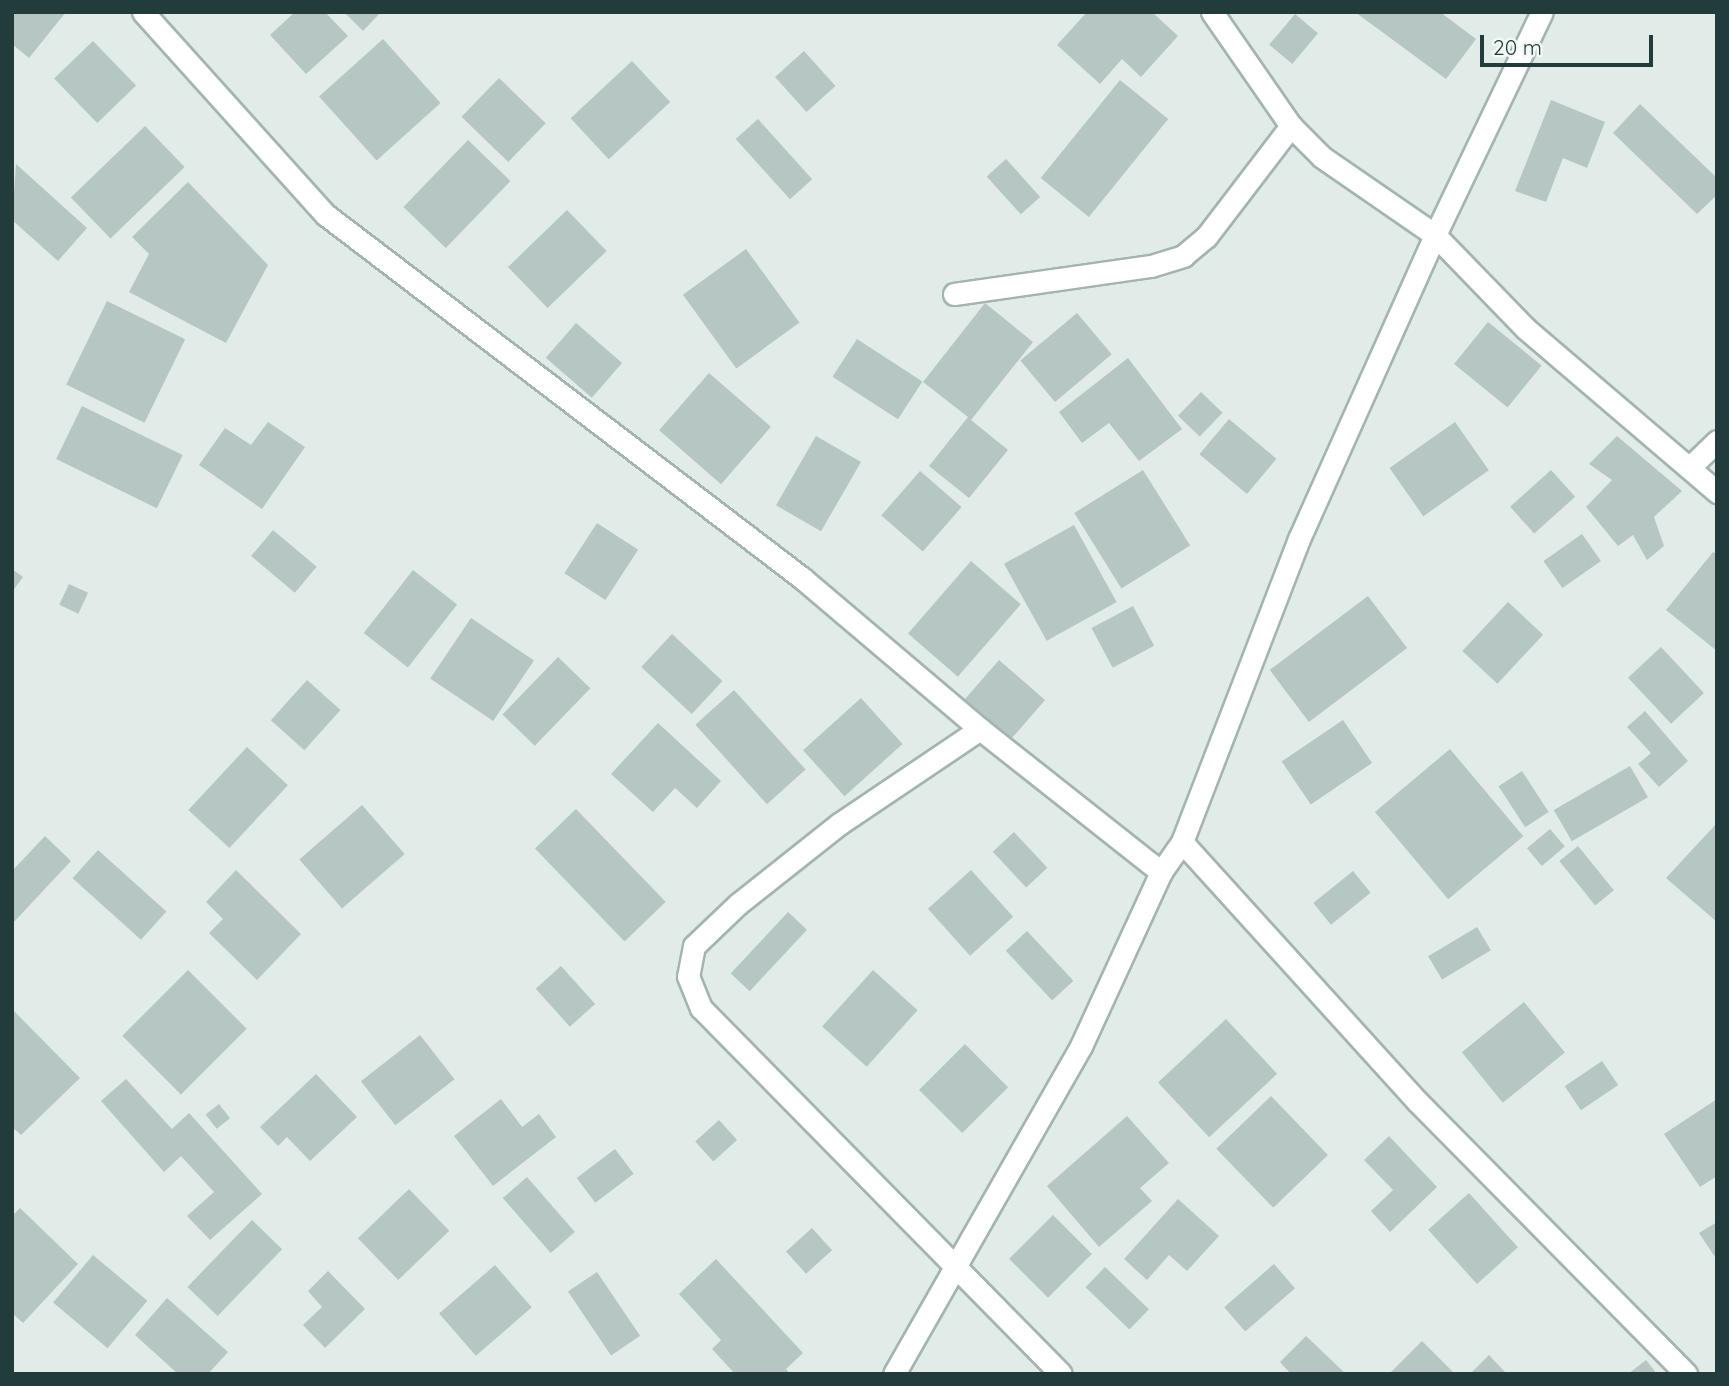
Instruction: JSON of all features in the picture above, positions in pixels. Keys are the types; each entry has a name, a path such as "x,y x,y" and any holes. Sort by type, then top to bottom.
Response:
{"street":[{"path":"143,12 326,215 802,578 980,729 1161,872"},
{"path":"1212,12 1291,126 1322,157 1435,235 1525,328 1691,466 1717,492"},
{"path":"894,1374 957,1268 1081,1046 1161,872 1182,842 1299,539 1435,235 1542,12"},
{"path":"954,294 1152,265 1183,256 1206,237 1291,126"},
{"path":"1691,466 1717,441"},
{"path":"980,729 839,824 738,904 694,946 688,976 701,1008 1061,1374"},
{"path":"1182,842 1418,1102 1686,1374"}],"building":[{"path":"12,12 66,12 29,58 12,44"},
{"path":"295,12 325,12 348,36 306,74 270,35"},
{"path":"344,12 381,12 363,31"},
{"path":"1087,12 1152,12 1178,36 1141,77 1122,59 1100,84 1057,45"},
{"path":"1355,12 1440,12 1476,39 1446,79"},
{"path":"1295,14 1318,33 1292,64 1269,45"},
{"path":"383,39 441,103 377,160 319,97"},
{"path":"93,41 136,86 97,123 54,79"},
{"path":"804,51 835,86 806,112 775,77"},
{"path":"632,61 670,102 609,159 571,118"},
{"path":"499,78 546,123 508,162 461,117"},
{"path":"1120,80 1168,119 1089,217 1041,178"},
{"path":"1551,100 1605,122 1587,168 1563,158 1546,202 1515,191"},
{"path":"1640,104 1717,178 1717,195 1697,214 1613,133"},
{"path":"758,119 812,179 790,199 736,139"},
{"path":"145,126 185,167 111,239 71,198"},
{"path":"468,140 510,181 446,248 403,207"},
{"path":"1006,159 1040,197 1021,214 987,176"},
{"path":"16,164 87,228 58,261 12,220"},
{"path":"188,182 268,265 226,343 129,292 149,254 132,237"},
{"path":"567,210 607,251 548,308 508,267"},
{"path":"746,249 799,323 736,368 683,295"},
{"path":"107,301 185,339 144,423 66,385"},
{"path":"985,303 1033,342 971,420 1008,450 969,498 929,466 968,417 923,382"},
{"path":"1077,313 1112,354 1055,402 1020,361"},
{"path":"1488,322 1542,365 1508,407 1454,364"},
{"path":"576,323 622,363 592,398 546,358"},
{"path":"857,339 922,381 898,419 832,377"},
{"path":"1128,358 1182,429 1139,461 1109,423 1082,443 1059,412"},
{"path":"709,373 771,427 721,484 659,430"},
{"path":"1201,392 1223,413 1200,437 1178,416"},
{"path":"82,406 183,455 157,508 56,459"},
{"path":"1229,419 1276,459 1247,494 1199,454"},
{"path":"268,422 305,447 262,509 199,465 225,428 251,445"},
{"path":"1455,422 1489,470 1423,516 1389,468"},
{"path":"816,436 861,462 821,531 776,505"},
{"path":"1617,436 1682,491 1654,517 1664,546 1647,560 1633,535 1618,546 1586,507 1612,480 1589,464"},
{"path":"1143,470 1190,545 1121,588 1074,513"},
{"path":"1551,470 1575,497 1534,534 1510,507"},
{"path":"920,471 962,507 923,552 881,516"},
{"path":"597,523 638,550 605,600 564,573"},
{"path":"1074,525 1117,602 1047,641 1004,564"},
{"path":"273,530 317,567 295,593 251,556"},
{"path":"1582,534 1601,561 1562,588 1543,561"},
{"path":"1713,552 1717,555 1717,651 1666,610"},
{"path":"971,561 1021,604 958,677 908,633"},
{"path":"12,569 23,577 12,592"},
{"path":"413,570 457,604 408,668 364,633"},
{"path":"69,584 88,593 78,614 59,605"},
{"path":"1368,596 1407,648 1309,722 1270,670"},
{"path":"1508,602 1543,635 1497,684 1462,651"},
{"path":"1133,606 1154,646 1113,668 1092,628"},
{"path":"471,618 534,660 493,721 430,679"},
{"path":"672,634 722,681 692,714 641,667"},
{"path":"1661,647 1704,693 1671,724 1628,678"},
{"path":"558,657 590,688 535,746 502,715"},
{"path":"999,660 1045,700 1008,743 962,703"},
{"path":"307,680 340,710 304,750 271,720"},
{"path":"734,690 806,770 767,804 695,725"},
{"path":"861,698 902,744 845,796 803,750"},
{"path":"1645,711 1688,761 1659,787 1638,764 1651,753 1627,727"},
{"path":"1343,720 1372,763 1311,804 1282,761"},
{"path":"658,723 721,781 697,808 675,788 653,812 611,774"},
{"path":"247,747 288,785 229,848 188,810"},
{"path":"1450,749 1523,836 1448,899 1375,812"},
{"path":"1630,766 1648,797 1572,841 1554,810"},
{"path":"1522,771 1549,812 1525,827 1499,786"},
{"path":"362,805 405,854 342,909 299,859"},
{"path":"576,809 666,902 625,941 535,849"},
{"path":"1717,823 1717,922 1666,878"},
{"path":"1550,829 1565,847 1542,866 1527,848"},
{"path":"1014,832 1047,868 1026,888 993,852"},
{"path":"45,836 71,861 12,924 12,871"},
{"path":"1578,846 1614,890 1595,905 1559,861"},
{"path":"98,850 166,912 141,940 73,878"},
{"path":"236,870 301,934 257,980 209,933 223,919 206,902"},
{"path":"971,870 1013,917 970,956 928,909"},
{"path":"1353,871 1371,893 1331,925 1313,903"},
{"path":"788,912 807,930 750,991 731,973"},
{"path":"1477,927 1491,950 1442,980 1428,956"},
{"path":"1027,931 1073,981 1052,1001 1006,951"},
{"path":"561,966 595,1004 570,1027 536,989"},
{"path":"188,970 247,1029 181,1094 122,1036"},
{"path":"873,970 918,1010 867,1067 822,1026"},
{"path":"1524,1002 1565,1053 1503,1103 1462,1052"},
{"path":"14,1011 80,1078 21,1135 12,1127"},
{"path":"1226,1019 1277,1074 1209,1137 1158,1082"},
{"path":"420,1035 454,1079 395,1125 361,1081"},
{"path":"965,1044 1008,1087 962,1133 919,1090"},
{"path":"1602,1061 1618,1085 1581,1110 1565,1086"},
{"path":"316,1074 357,1117 310,1161 287,1137 278,1146 260,1127"},
{"path":"126,1079 172,1129 189,1113 262,1194 210,1240 187,1216 214,1192 181,1156 164,1172 101,1101"},
{"path":"1271,1096 1328,1155 1273,1208 1216,1149"},
{"path":"501,1099 522,1127 539,1114 556,1137 493,1186 454,1136"},
{"path":"1717,1099 1717,1176 1700,1187 1664,1134"},
{"path":"219,1104 230,1118 217,1129 206,1114"},
{"path":"1127,1116 1169,1163 1140,1188 1152,1201 1099,1247 1047,1186"},
{"path":"719,1120 737,1140 713,1161 695,1141"},
{"path":"1389,1136 1437,1187 1390,1232 1371,1211 1393,1190 1364,1160"},
{"path":"615,1149 634,1174 595,1203 577,1178"},
{"path":"527,1177 575,1232 551,1253 503,1198"},
{"path":"409,1189 449,1231 398,1280 358,1238"},
{"path":"1469,1193 1518,1247 1477,1284 1428,1230"},
{"path":"1178,1199 1219,1236 1187,1271 1169,1255 1147,1280 1124,1259"},
{"path":"20,1208 78,1264 23,1323 12,1313 12,1216"},
{"path":"1053,1215 1092,1254 1048,1298 1009,1259"},
{"path":"252,1220 282,1249 218,1316 187,1287"},
{"path":"1717,1222 1717,1260 1699,1233"},
{"path":"812,1228 832,1250 806,1274 786,1251"},
{"path":"93,1255 147,1301 108,1348 53,1302"},
{"path":"716,1259 803,1353 786,1369 790,1374 735,1374 712,1349 721,1340 679,1294"},
{"path":"1274,1264 1295,1288 1245,1331 1224,1307"},
{"path":"495,1265 532,1307 476,1356 439,1314"},
{"path":"1105,1267 1149,1309 1129,1330 1086,1287"},
{"path":"328,1271 365,1309 325,1348 303,1325 322,1307 308,1291"},
{"path":"597,1272 640,1336 611,1355 568,1292"},
{"path":"167,1298 228,1352 208,1374 178,1374 135,1335"},
{"path":"1306,1336 1346,1374 1291,1374 1280,1362"},
{"path":"1422,1341 1455,1374 1389,1374"},
{"path":"1489,1355 1505,1372 1470,1374"},
{"path":"1646,1360 1657,1374 1628,1374"}]}
